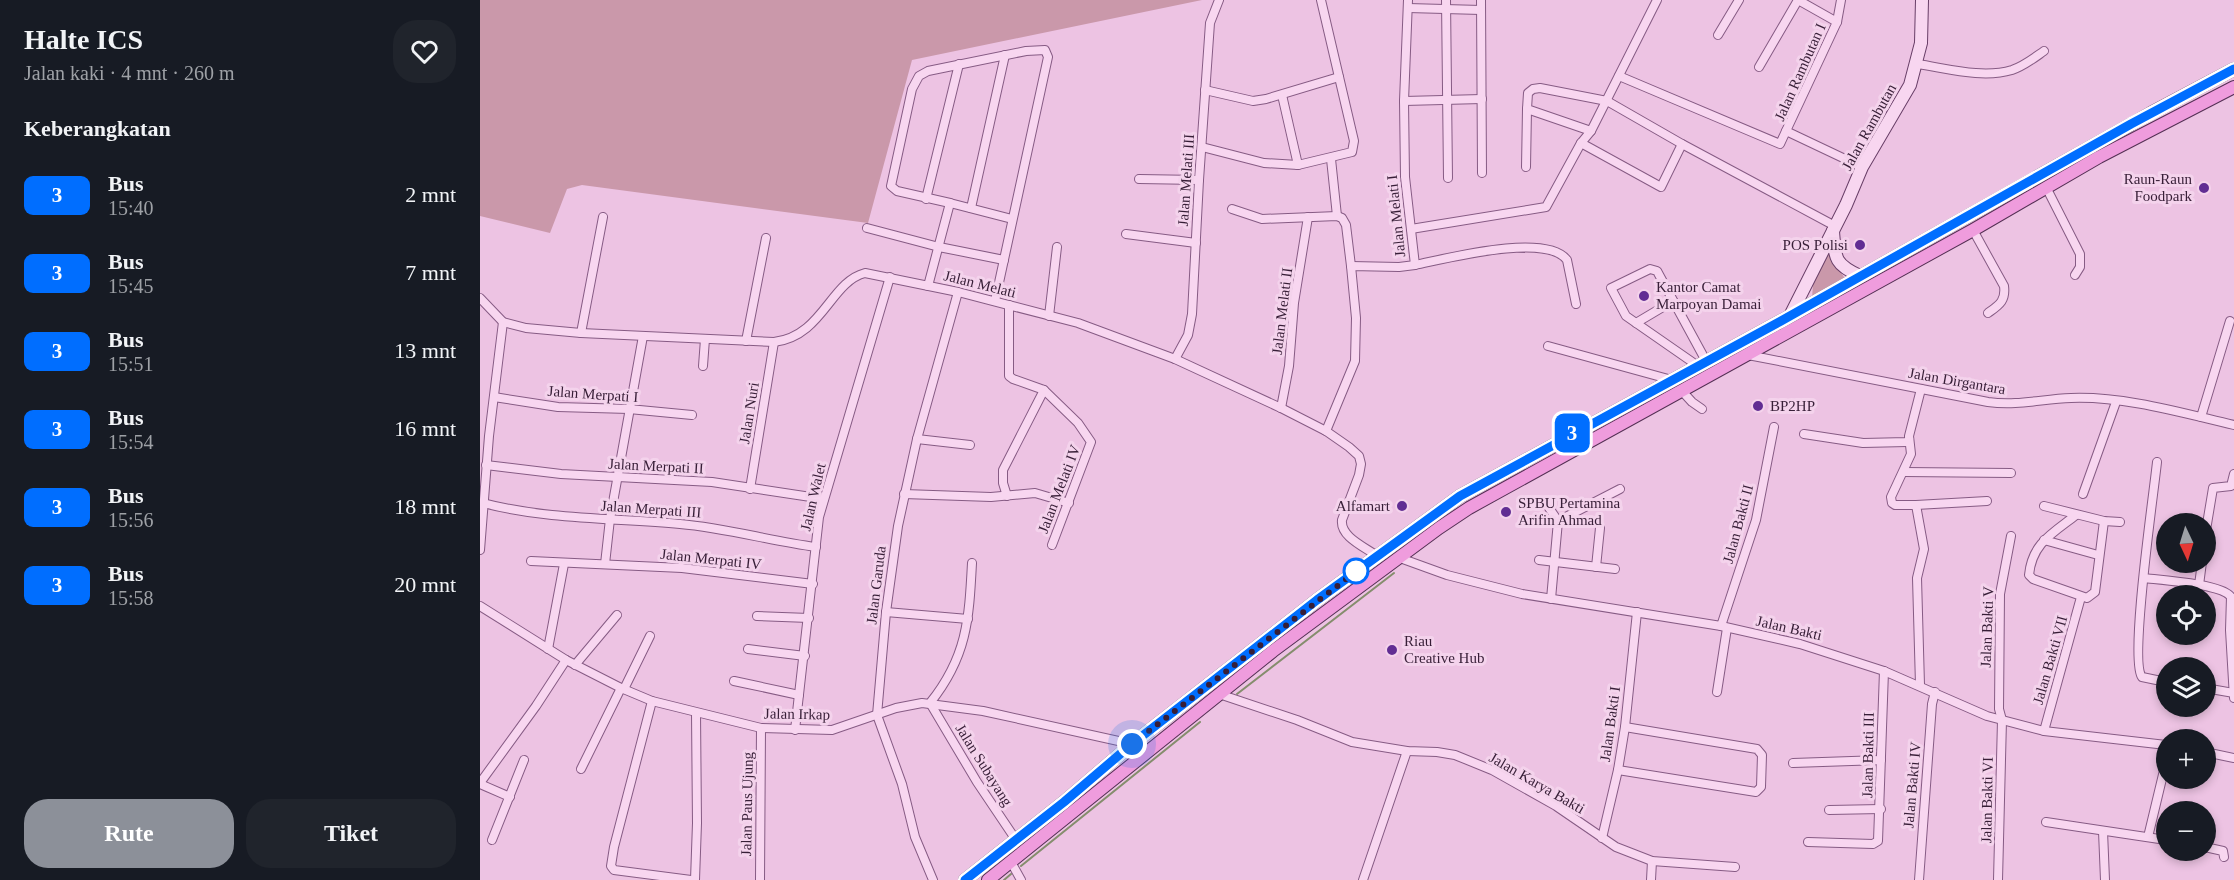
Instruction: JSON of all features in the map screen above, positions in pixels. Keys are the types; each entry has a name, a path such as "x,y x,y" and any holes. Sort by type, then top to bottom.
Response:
{"main road":[{"name":"Jalan Rambutan","path":"1790,316 1846,205 1862,166 1901,103 1917,64 1921,43 1922,0"},
{"path":"965,880 1132,744 1317,600 1460,496 2234,69"},
{"path":"988,880 1273,651 1469,508 2099,158 2234,87"},
{"path":"2092,146 2099,158"},
{"path":"1834,228 1835,256 1838,262 1847,270 1860,276"},
{"path":"1596,420 1604,433"},
{"path":"1155,728 1163,738"}],"street":[{"name":"Jalan Melati III","path":"1175,359 1185,342 1190,327 1210,23 1219,0"},
{"path":"1202,147 1264,163 1298,165 1350,154 1354,147 1321,0"},
{"path":"1446,0 1448,178"},
{"path":"1481,0 1482,173"},
{"path":"1411,230 1546,207 1581,143 1591,131 1657,0"},
{"path":"1718,35 1738,0"},
{"path":"1759,67 1798,0"},
{"name":"Jalan Rambutan I","path":"1798,0 1837,22 1786,131 1862,166"},
{"path":"1837,22 1841,0"},
{"path":"1408,4 1446,11 1481,10"},
{"name":"Jalan Melati I","path":"1351,266 1415,265 1404,177 1408,4"},
{"path":"995,302 1048,57 1047,51 1042,49 924,72 916,80 912,90 891,186 897,191 926,199 1012,219"},
{"path":"1917,64 1997,73 2025,64 2044,51"},
{"path":"971,208 1005,55"},
{"path":"926,199 959,64"},
{"path":"1619,76 1780,144 1786,131"},
{"path":"1205,90 1247,101 1282,95 1339,77"},
{"path":"1526,167 1527,109 1530,91 1536,89 1607,101 1834,228"},
{"path":"1282,95 1298,165"},
{"path":"1404,101 1482,99"},
{"path":"1527,109 1591,131"},
{"path":"1581,143 1661,187 1682,144"},
{"path":"1331,159 1337,216"},
{"path":"1139,179 1199,180"},
{"path":"2046,188 2080,254 2080,267 2075,275"},
{"path":"928,286 950,203"},
{"path":"1232,209 1262,219 1337,216 1346,222 1356,318 1355,361 1326,431"},
{"path":"581,333 603,217"},
{"name":"Jalan Melati II","path":"1281,408 1289,366 1294,303 1308,217"},
{"path":"867,228 939,247 1004,260"},
{"path":"1973,230 2005,290 2002,303 1988,313"},
{"path":"1126,234 1196,243"},
{"path":"746,341 766,238"},
{"path":"1049,316 1057,247"},
{"path":"1415,265 1512,248 1547,250 1563,255 1567,260 1576,304"},
{"path":"1650,269 1656,271 1702,363 1626,316 1611,288 1650,269"},
{"name":"Jalan Melati","path":"503,322 526,328 581,333 774,342 792,338 805,330 852,278 865,273 1009,305 1110,333 1175,359 1326,431 1356,452 1361,464 1342,520 1342,528 1347,535 1377,556"},
{"name":"Jalan Walet","path":"795,730 813,584 817,528 890,278"},
{"name":"Jalan Garuda","path":"933,880 915,837 902,784 877,715 886,612 904,494 958,292"},
{"path":"480,298 503,322 483,475 480,550"},
{"path":"1636,323 1673,301"},
{"name":"Jalan Melati IV","path":"1009,305 1008,374 1013,379 1044,390 1078,423 1090,441 1090,449 1052,545"},
{"path":"2201,417 2230,321"},
{"path":"605,564 610,519 643,336"},
{"path":"703,366 705,339"},
{"name":"Jalan Nuri","path":"750,489 774,342"},
{"path":"1548,346 1672,380"},
{"name":"Jalan Dirgantara","path":"1748,355 2001,404 2035,403 2071,398 2116,402 2159,408 2234,425"},
{"path":"1921,389 1909,439 1911,454 1894,489 1891,502 1895,505 1916,505 1987,501"},
{"path":"1007,496 1003,483 1003,470 1044,390"},
{"path":"1682,390 1692,402 1702,409"},
{"name":"Jalan Merpati I","path":"494,397 558,406 692,415"},
{"path":"2083,494 2116,402"},
{"name":"Jalan Bakti II","path":"1717,692 1724,627 1755,520 1774,427"},
{"path":"1804,434 1863,443 1907,442 1909,439"},
{"path":"917,439 970,445"},
{"path":"2156,680 2144,678 2138,670 2138,634 2157,462"},
{"name":"Jalan Merpati II","path":"486,465 618,478 703,481 824,499"},
{"path":"1904,472 2011,472"},
{"path":"2208,513 2212,490 2215,487 2230,486 2234,478"},
{"path":"1558,521 1620,489"},
{"path":"904,494 1007,496 1035,493 1069,503"},
{"path":"1545,502 1558,521 1551,599"},
{"name":"Jalan Merpati III","path":"483,503 537,514 712,527 816,547"},
{"path":"1916,505 1924,549 1917,578 1920,685"},
{"path":"2044,506 2076,515 2120,522"},
{"path":"2076,515 2044,540 2033,554 2029,577 2081,597 2089,598 2095,592 2104,520"},
{"path":"1596,567 1600,528"},
{"name":"Jalan Bakti V","path":"2002,720 1998,709 2000,594 2011,536"},
{"path":"2044,540 2098,555"},
{"name":"Jalan Bakti","path":"1400,558 1447,575 1551,599 1724,627 1808,646 1920,685 1987,716 2044,731 2156,744"},
{"path":"1539,560 1615,570"},
{"name":"Jalan Merpati IV","path":"531,561 682,568 813,584"},
{"path":"930,704 947,681 964,642 972,563"},
{"path":"548,649 564,564"},
{"path":"2144,578 2199,585 2201,573"},
{"path":"2216,589 2228,592 2230,597 2234,698"},
{"name":"Jalan Bakti VII","path":"2044,731 2081,597"},
{"name":"Jalan Irkap","path":"480,606 566,660 623,689 652,701 761,728 832,730 916,703 983,711 1132,744"},
{"path":"886,612 968,619"},
{"name":"Jalan Bakti I","path":"1602,838 1618,770 1625,727 1637,612"},
{"path":"575,665 617,615"},
{"path":"757,616 809,618"},
{"path":"581,769 650,636"},
{"path":"748,649 805,656"},
{"path":"510,797 480,784 566,660"},
{"name":"Jalan Bakti III","path":"1808,842 1877,843 1881,809 1884,671"},
{"path":"734,681 799,695"},
{"path":"2216,690 2234,693"},
{"name":"Jalan Bakti IV","path":"1919,880 1931,716 1935,692"},
{"name":"Jalan Karya Bakti","path":"1219,694 1297,720 1352,742 1407,751 1455,755 1492,770 1556,806 1623,850 1652,861 1735,867"},
{"path":"652,701 614,847 611,867 614,870 693,880 697,823 696,713"},
{"name":"Jalan Subayang","path":"930,704 977,782 1016,840"},
{"name":"Jalan Bakti VI","path":"1998,880 2002,720"},
{"path":"1618,770 1756,792 1761,787 1762,755 1757,749 1625,727"},
{"name":"Jalan Paus Ujung","path":"760,880 761,728"},
{"path":"1363,880 1407,751"},
{"path":"2216,754 2234,758"},
{"path":"492,840 524,760"},
{"path":"1793,764 1881,760"},
{"path":"2148,837 2160,789"},
{"path":"1829,810 1881,809"},
{"path":"2046,822 2156,838"},
{"path":"2103,831 2105,880"},
{"path":"2216,848 2223,851 2224,857"},
{"path":"1651,880 1652,861"},
{"path":"1011,862 1021,880"}],"shaded area":[{"path":"480,0 1202,0 912,60 868,223 582,185 567,189 550,233 480,216"},
{"path":"1828,253 1846,280 1812,299 1813,284"}],"waterway":[{"path":"1237,694 1394,573"},
{"path":"1021,866 1200,722"},
{"path":"1004,880 1011,874"}],"bus line":[{"name":"3","path":"965,880 1064,802 1132,744 1317,600 1460,496 1781,321 2131,124 2234,69"}],"place":[{"name":"Raun-Raun Foodpark","path":"2204,188"},
{"name":"POS Polisi","path":"1860,245"},
{"name":"Kantor Camat Marpoyan Damai","path":"1644,296"},
{"name":"BP2HP","path":"1758,406"},
{"name":"Alfamart","path":"1402,506"},
{"name":"SPBU Pertamina Arifin Ahmad","path":"1506,512"},
{"name":"Riau Creative Hub","path":"1392,650"}],"route":[{"path":"1132,744 1362,567 1356,571"}]}
